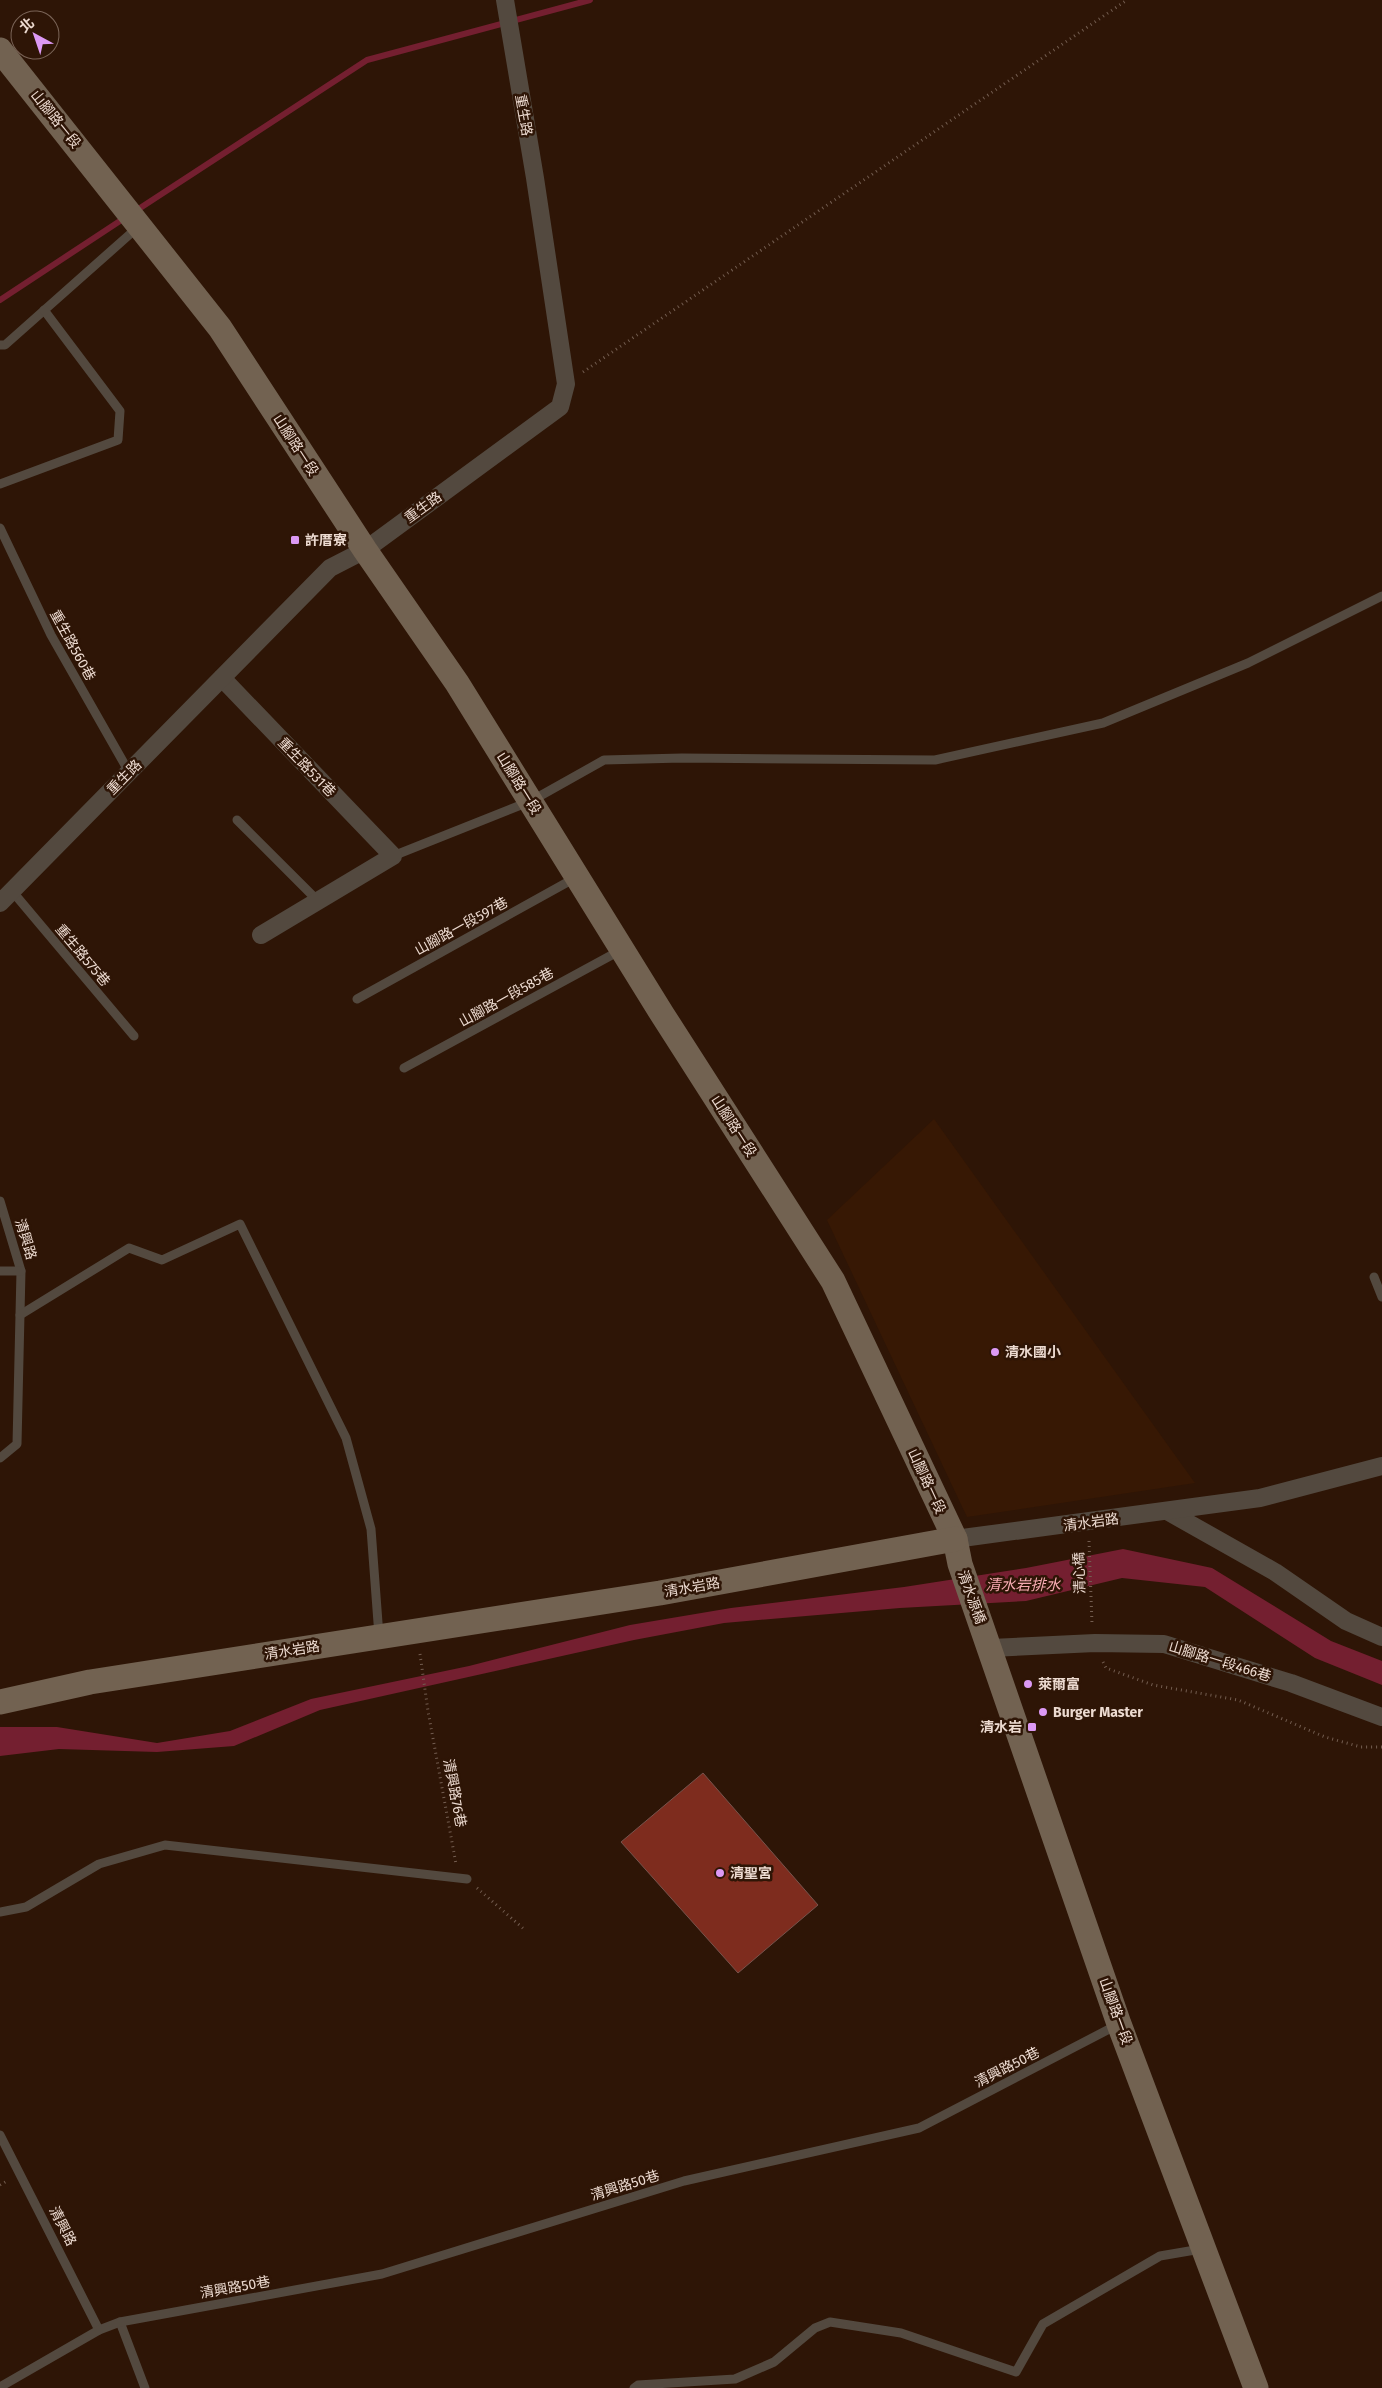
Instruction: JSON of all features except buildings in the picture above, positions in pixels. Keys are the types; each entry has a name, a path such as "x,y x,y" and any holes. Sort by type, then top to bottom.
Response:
{"main road":[{"name":"山腳路一段","path":"0,50 220,328 365,550 458,683 622,949 833,1281 955,1539 960,1564"},
{"name":"清水岩路","path":"0,1702 90,1682 660,1593 955,1539"},
{"name":"清水源橋","path":"960,1564 988,1640"},
{"name":"山腳路一段","path":"988,1640 1119,2024 1256,2388"}],"street":[{"name":"重生路","path":"6,897 330,568 365,550 560,407 566,384 535,178 505,0"},
{"name":"重生路531巷","path":"222,678 393,856"},
{"path":"261,935 393,856"},
{"name":"清水岩路","path":"955,1539 1260,1498 1382,1466"},
{"path":"1167,1510 1275,1572 1346,1621 1382,1637"},
{"name":"山腳路一段466巷","path":"988,1640 1164,1644 1291,1683 1382,1717"}],"lane":[{"path":"0,345 5,345 140,226"},
{"path":"0,484 118,440 120,411 44,310"},
{"name":"重生路560巷","path":"0,528 51,636 129,772"},
{"path":"393,856 531,801 604,760 682,758 934,760 1103,723 1248,663 1382,596"},
{"path":"237,820 318,901"},
{"name":"山腳路一段597巷","path":"357,999 577,877"},
{"name":"重生路575巷","path":"6,897 134,1036"},
{"name":"山腳路一段585巷","path":"404,1068 622,949"},
{"name":"清興路","path":"0,1200 21,1271 16,1444 0,1458"},
{"path":"20,1315 129,1248 162,1260 240,1224 346,1438 371,1529 379,1637"},
{"path":"0,1271 21,1271"},
{"path":"1374,1277 1382,1296"},
{"path":"0,1912 26,1907 98,1864 165,1845 467,1879"},
{"name":"清興路50巷","path":"0,2387 99,2330 120,2322 382,2274 684,2181 919,2128 1119,2024"},
{"name":"清興路","path":"0,2136 99,2330"},
{"path":"634,2388 638,2385 735,2379 774,2362 815,2328 830,2322 901,2333 1016,2372 1043,2324 1160,2256 1205,2249"},
{"path":"120,2322 145,2388"}],"path":[{"path":"566,384 1128,0"},
{"name":"清心橋","path":"1089,1539 1091,1606"},
{"name":"清興路76巷","path":"416,1631 428,1711 456,1864 467,1879 525,1930"},
{"path":"1095,1642 1106,1668 1153,1685 1238,1700 1325,1737 1361,1747 1382,1746"}],"shaded area":[{"name":"清水國小","path":"934,1119 1195,1483 967,1517 827,1220"}],"water":[{"name":"清水岩排水","path":"1123,1549 1212,1568 1331,1641 1382,1661 1382,1685 1315,1658 1205,1587 1122,1578 1026,1601 900,1608 724,1623 634,1640 320,1710 234,1746 157,1752 59,1749 0,1756 0,1727 57,1727 157,1743 230,1731 311,1699 469,1666 630,1625 731,1608 904,1587 1026,1568"}],"waterway":[{"path":"134,212 367,60 590,0"},
{"path":"0,300 126,217"}],"place":[{"name":"許厝寮","path":"295,540"},
{"name":"清水國小","path":"995,1352"},
{"name":"萊爾富","path":"1028,1684"},
{"name":"Burger Master","path":"1043,1712"},
{"name":"清水岩","path":"1032,1727"},
{"name":"清聖宮","path":"720,1873"}]}
